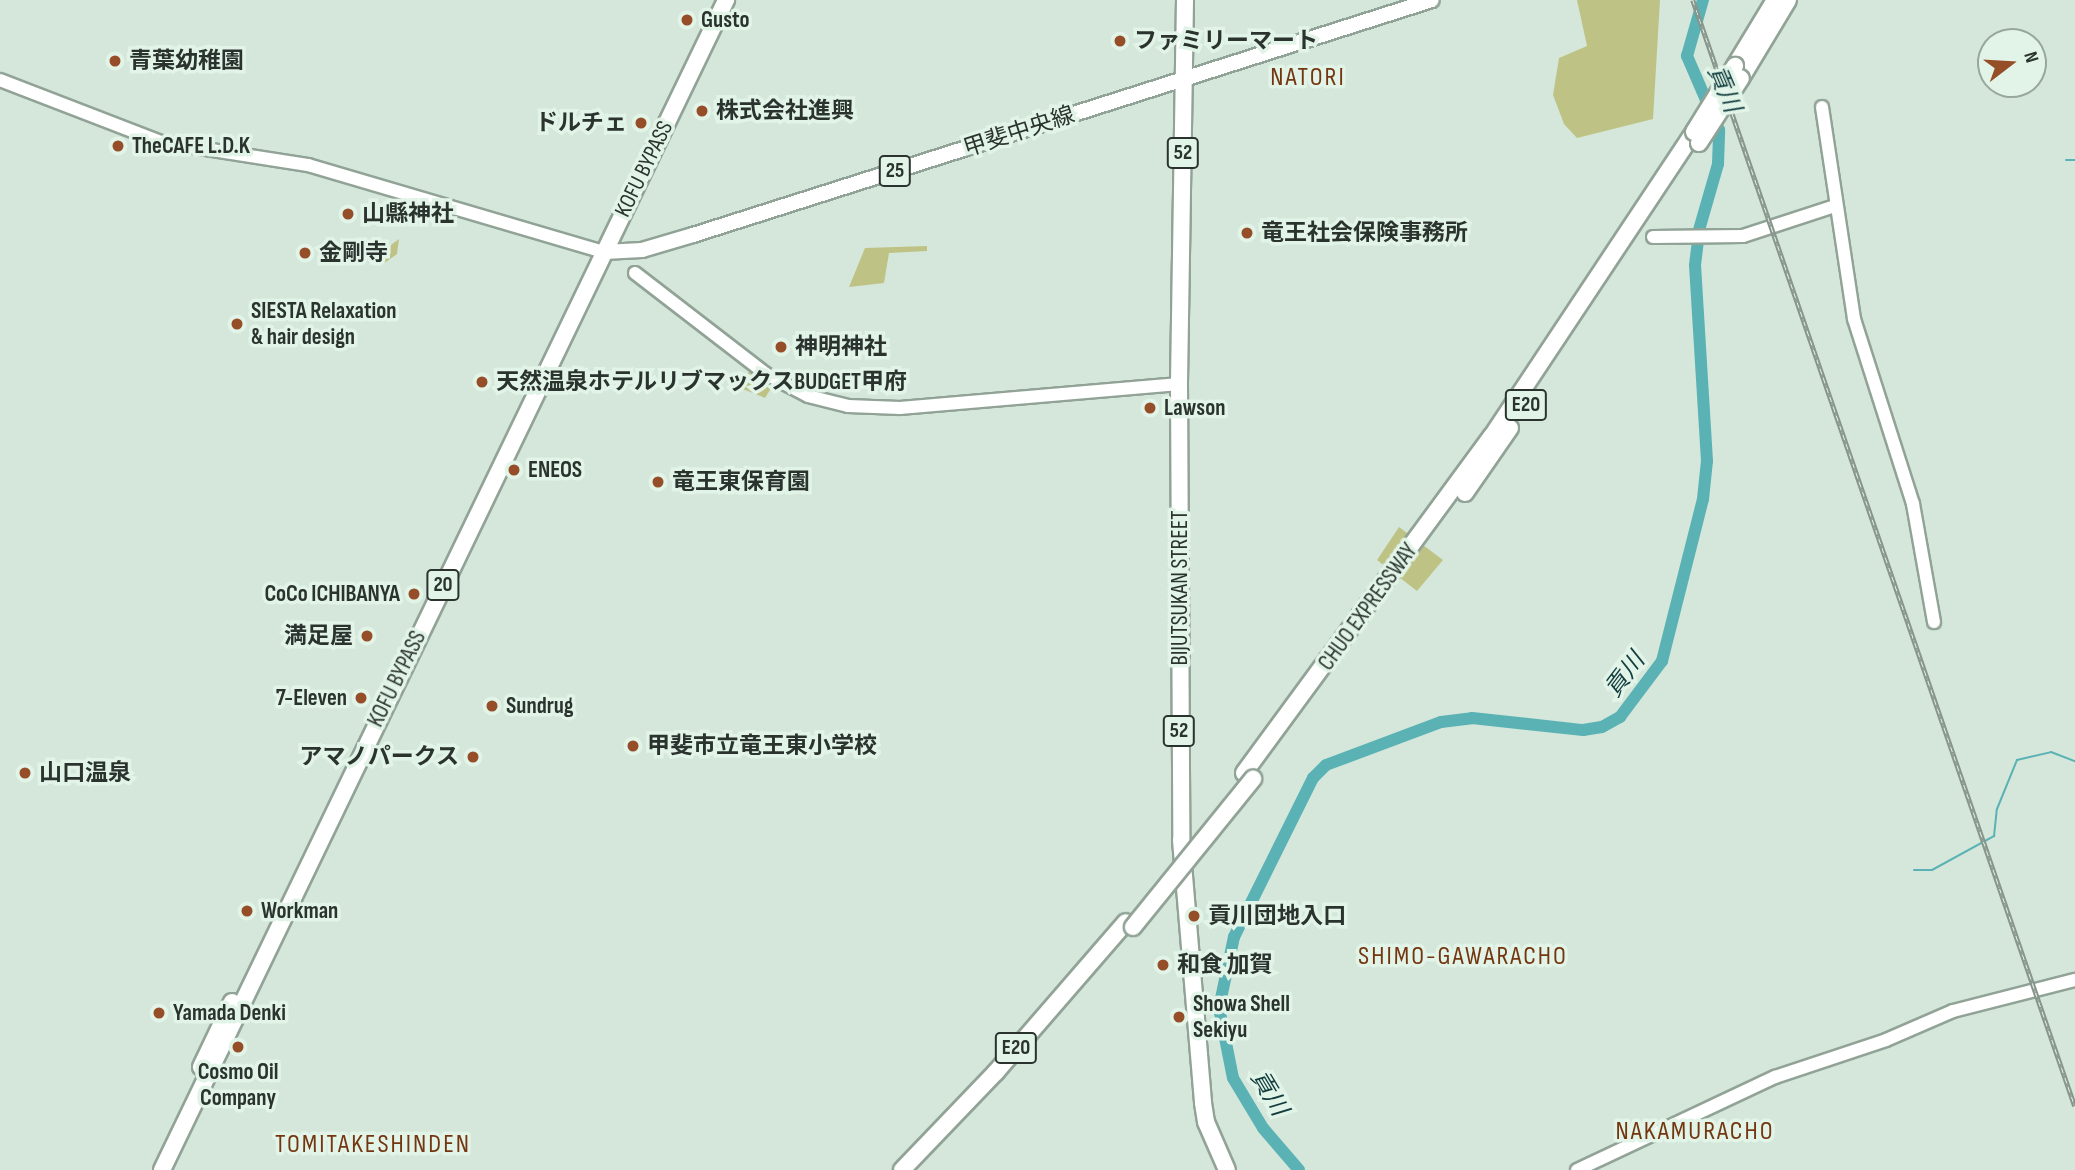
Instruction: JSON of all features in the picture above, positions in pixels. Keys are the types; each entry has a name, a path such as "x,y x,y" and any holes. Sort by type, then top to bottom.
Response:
{"highway":[{"name":"KOFU BYPASS","path":"162,1170 600,250 714,0"},
{"name":"KOFU BYPASS","path":"151,1170 600,250 726,0"},
{"name":"BIJUTSUKAN STREET","path":"1185,0 1179,384 1181,840 1203,1103 1209,1132 1227,1170"},
{"name":"CHUO EXPRESSWAY","path":"1738,72 1775,0"},
{"name":"CHUO EXPRESSWAY","path":"917,1170 1004,1078 1249,776 1427,535 1611,268 1642,232 1697,137 1788,0"},
{"name":"CHUO EXPRESSWAY","path":"902,1170 996,1072 1130,924"}],"main road":[{"name":"甲斐中央線","path":"600,250 642,250 693,235 1432,0"}],"street":[{"path":"0,80 161,142 309,165 600,250"},
{"path":"1822,107 1854,319 1921,536 1934,622"},
{"path":"1642,232 1698,239 1772,229 1835,206"},
{"path":"635,273 766,374 808,396 848,406 900,408 1179,384"},
{"path":"1577,1170 1775,1077 1886,1040 1953,1011 2075,980"}],"green space":[{"path":"1577,0 1660,0 1653,119 1577,138 1564,124 1553,95 1559,58 1587,46"},
{"path":"361,239 379,254 399,239 397,254 383,264 361,248"},
{"path":"927,246 927,251 889,253 884,283 849,287 865,248"},
{"path":"752,368 773,385 765,398 738,387"},
{"path":"1399,527 1443,560 1417,591 1377,560"}],"waterway":[{"name":"貢川","path":"1299,1170 1263,1128 1233,1078 1219,1008 1234,937 1313,778 1326,765 1441,722 1472,718 1583,730 1602,727 1620,717 1662,661 1703,499 1707,461 1695,265 1699,230 1718,164 1719,130 1687,56 1703,0"},
{"path":"2066,160 2075,160"},
{"path":"1914,870 1932,870 1994,836 1997,809 2017,760 2051,752 2075,761"}],"railway":[{"path":"1693,0 2075,1106"}],"place":[{"name":"Gusto","path":"687,20"},
{"name":"ファミリーマート","path":"1120,41"},
{"name":"青葉幼稚園","path":"115,61"},
{"name":"株式会社進興","path":"702,111"},
{"name":"ドルチェ","path":"641,123"},
{"name":"TheCAFE L.D.K","path":"118,146"},
{"name":"山縣神社","path":"348,214"},
{"name":"竜王社会保険事務所","path":"1247,233"},
{"name":"金剛寺","path":"305,253"},
{"name":"SIESTA Relaxation & hair design","path":"237,324"},
{"name":"神明神社","path":"781,347"},
{"name":"天然温泉ホテルリブマックスBUDGET甲府","path":"482,382"},
{"name":"Lawson","path":"1150,408"},
{"name":"ENEOS","path":"514,470"},
{"name":"竜王東保育園","path":"658,482"},
{"name":"CoCo ICHIBANYA","path":"414,594"},
{"name":"満足屋","path":"367,636"},
{"name":"7-Eleven","path":"361,698"},
{"name":"Sundrug","path":"492,706"},
{"name":"甲斐市立竜王東小学校","path":"633,746"},
{"name":"アマノパークス","path":"473,757"},
{"name":"山口温泉","path":"25,773"},
{"name":"Workman","path":"247,911"},
{"name":"貢川団地入口","path":"1194,916"},
{"name":"和食 加賀","path":"1163,965"},
{"name":"Yamada Denki","path":"159,1013"},
{"name":"Showa Shell Sekiyu","path":"1179,1017"},
{"name":"Cosmo Oil Company","path":"238,1047"}],"district":[{"name":"NATORI","path":"1308,78"},
{"name":"SHIMO-GAWARACHO","path":"1463,957"},
{"name":"NAKAMURACHO","path":"1695,1132"},
{"name":"TOMITAKESHINDEN","path":"373,1145"}]}
